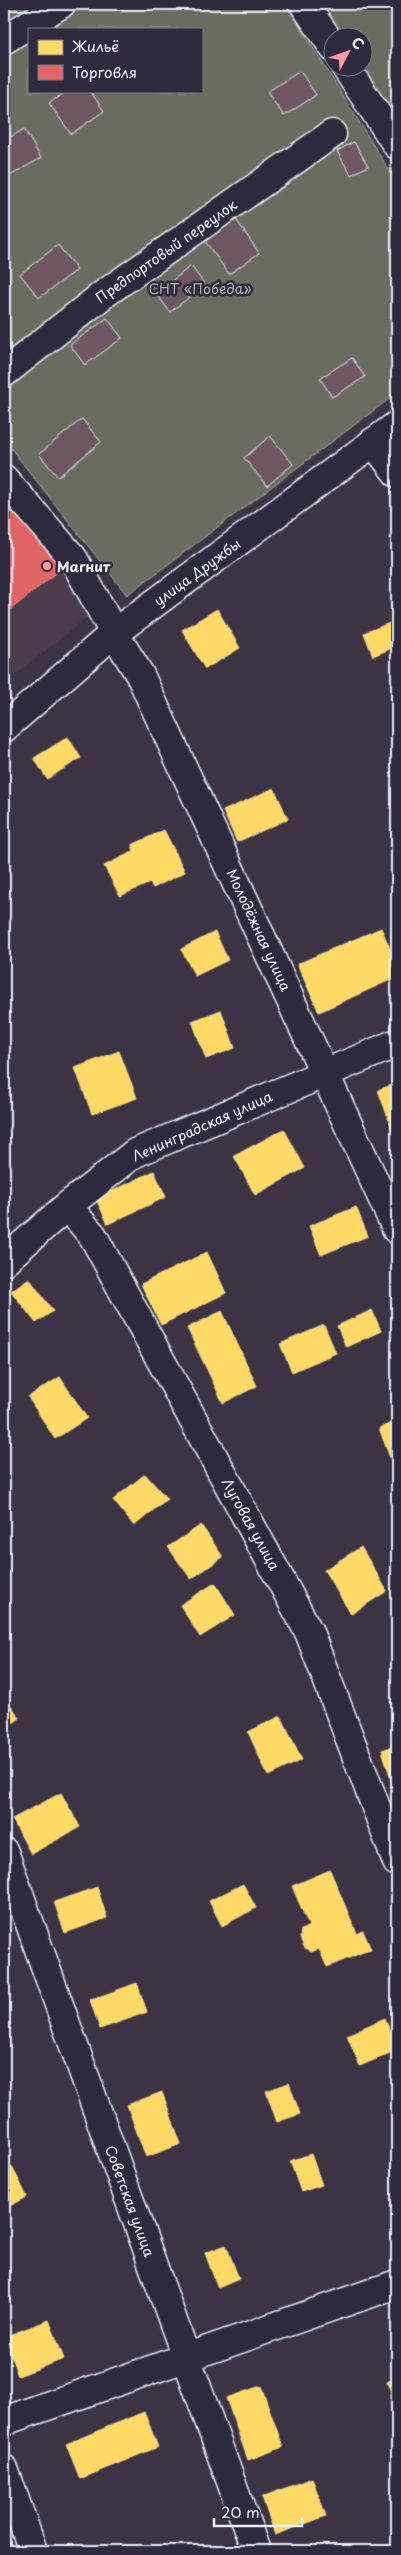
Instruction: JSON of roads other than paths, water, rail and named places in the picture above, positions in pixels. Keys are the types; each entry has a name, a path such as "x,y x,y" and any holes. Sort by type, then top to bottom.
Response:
{"street":[{"path":"4,40 61,4"},
{"path":"304,4 324,33"},
{"path":"353,78 397,145"},
{"name":"Предпортовый переулок","path":"4,372 104,294 332,134"},
{"name":"улица Дружбы","path":"4,728 114,633 397,425"},
{"path":"373,442 397,473"},
{"name":"Молодёжная улица","path":"4,479 73,558 114,633 140,675 397,1230"},
{"name":"Ленинградская улица","path":"4,1261 67,1206 134,1153 397,1043"},
{"name":"Луговая улица","path":"67,1206 93,1236 309,1632 397,1862"},
{"name":"Советская улица","path":"4,1852 256,2551"},
{"path":"4,2420 397,2284"},
{"path":"4,2469 33,2551"}],"place":[{"name":"Магнит","path":"47,566"}],"park label":[{"name":"СНТ «Победа»","path":"200,288"}]}
